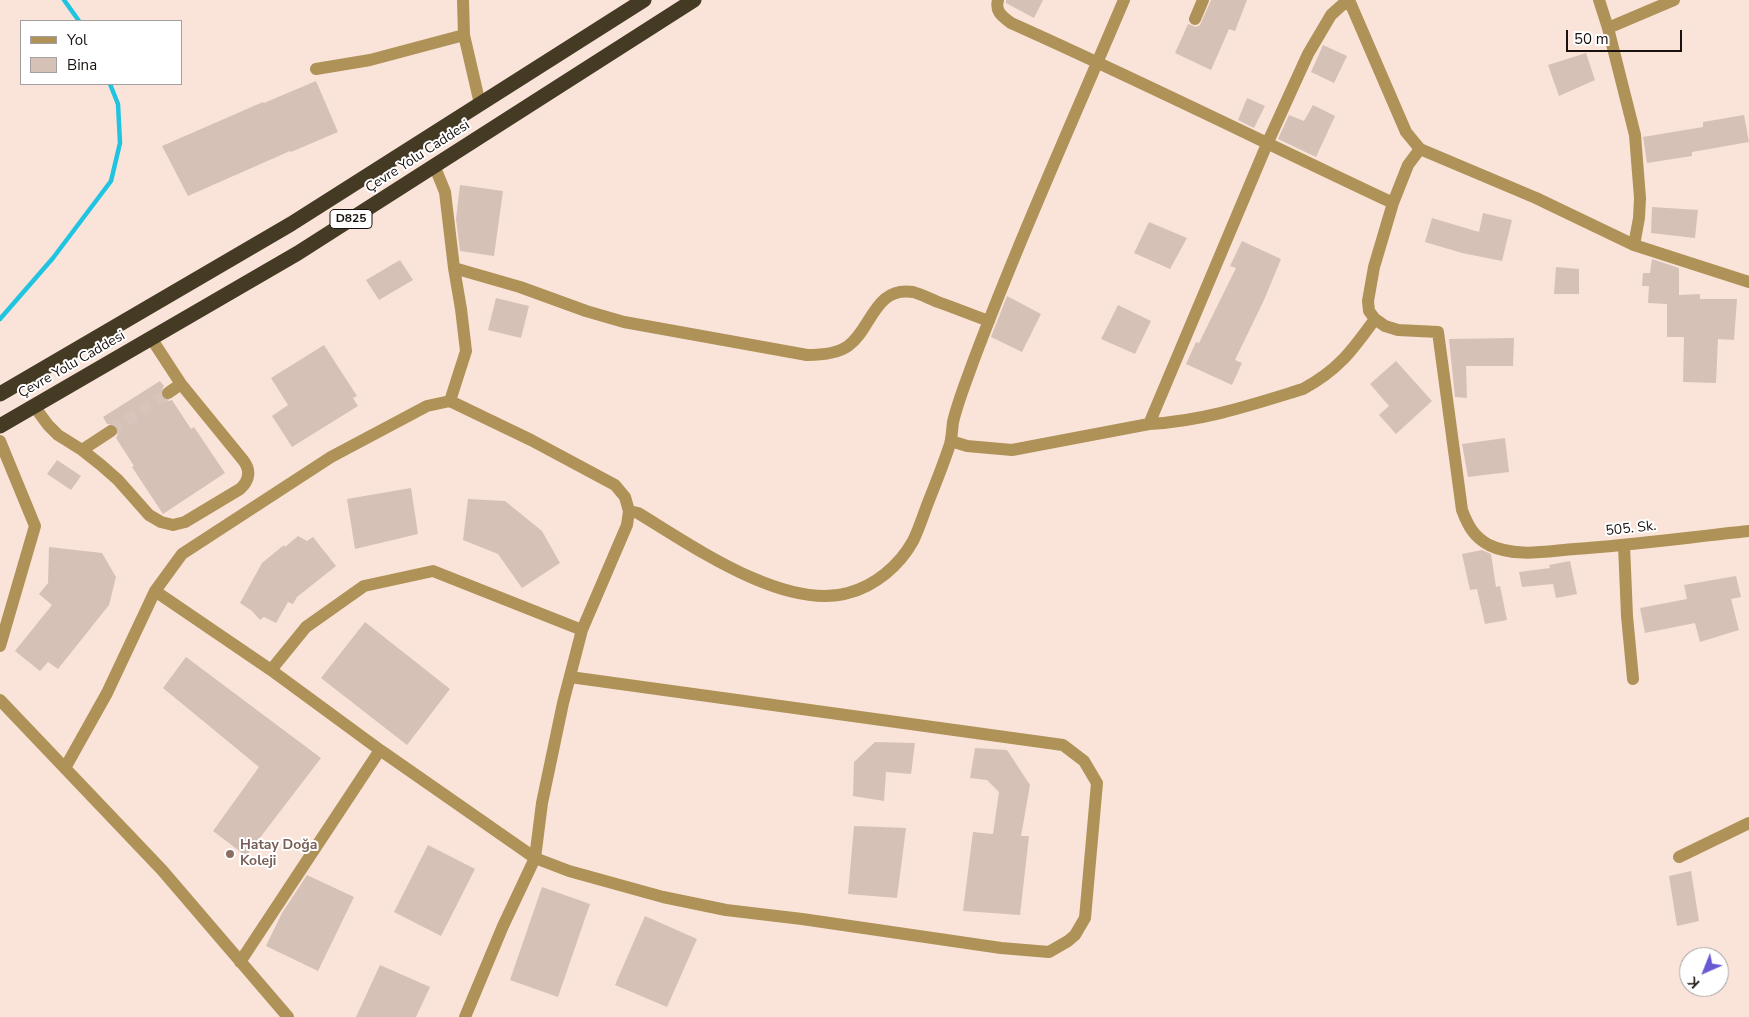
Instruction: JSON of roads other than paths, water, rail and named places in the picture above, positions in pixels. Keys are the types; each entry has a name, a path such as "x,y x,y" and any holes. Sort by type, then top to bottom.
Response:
{"highway":[{"name":"Çevre Yolu Caddesi","path":"0,394 291,224 644,0"},
{"name":"Çevre Yolu Caddesi","path":"0,426 298,253 694,0"}],"street":[{"path":"463,0 464,35 480,104"},
{"path":"998,0 997,5 1000,15 1011,23 1098,62 1393,203"},
{"path":"629,511 638,513 735,570 762,583 797,593 829,596 840,595 855,591 883,576 905,553 914,540 951,441 953,423 960,398 989,322 1124,0"},
{"path":"1195,20 1203,0"},
{"path":"1599,0 1635,135 1640,198 1639,218 1634,245"},
{"path":"1608,28 1674,0"},
{"path":"1149,424 1267,144 1308,54 1330,15 1342,5 1350,2 1406,132 1420,149 1536,198 1634,245 1749,282"},
{"path":"316,69 370,60 464,35"},
{"path":"951,441 967,446 1012,450 1149,424 1211,416 1303,389 1328,374 1354,349 1375,319 1369,311 1368,301 1374,267 1393,203 1408,165 1420,149"},
{"path":"434,165 445,192 466,350 450,401"},
{"path":"454,268 520,287 586,311 624,322 807,355 828,354 849,346 861,332 877,306 883,300 898,293 914,293 989,322"},
{"name":"505. Sk.","path":"1375,319 1385,326 1398,330 1438,332 1462,510 1470,530 1490,545 1516,553 1624,546 1749,530"},
{"path":"34,406 58,435 82,450 118,480 149,515 167,524 185,522 244,485 248,475 246,464 181,384 151,338"},
{"path":"168,393 181,384"},
{"path":"65,768 107,693 154,591 182,554 331,457 428,406 450,401 531,440 615,485 625,497 629,511 627,525 582,630 563,703 542,803 535,858 503,926 466,1017"},
{"path":"82,450 111,430"},
{"path":"0,441 35,526 0,646"},
{"path":"1624,546 1627,616 1633,679"},
{"path":"271,670 306,627 364,586 433,571 582,630"},
{"path":"154,591 271,670 380,750 535,858 569,870 695,904 1002,948 1050,952 1068,941 1085,918 1097,783 1084,761 1063,745 570,677"},
{"path":"0,700 162,870 288,1017"},
{"path":"240,962 380,750"},
{"path":"1679,857 1749,823"}],"waterway":[{"path":"64,0 78,20"},
{"path":"0,319 53,258 111,181 120,143 118,104 110,85"}],"tunnel":[{"path":"111,431 168,393"}],"place":[{"name":"Hatay Doğa Koleji","path":"230,854"}]}
